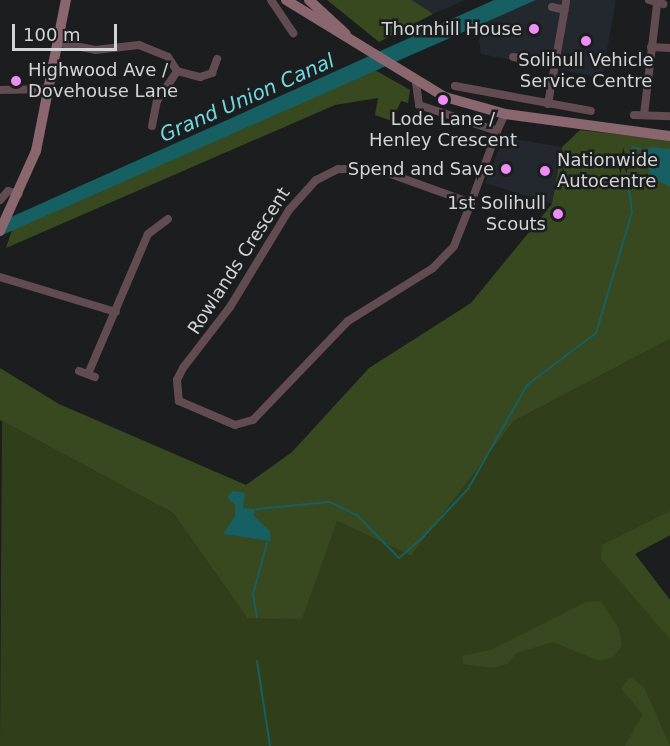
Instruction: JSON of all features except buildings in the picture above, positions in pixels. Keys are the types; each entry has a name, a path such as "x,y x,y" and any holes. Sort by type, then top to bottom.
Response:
{"main road":[{"path":"0,231 19,194 51,89 66,0"},
{"path":"286,0 416,83 506,114 559,123 670,136"},
{"path":"309,0 356,45"}],"street":[{"path":"271,0 293,33"},
{"path":"644,115 656,2"},
{"path":"548,104 566,6 552,7"},
{"path":"60,43 95,50 139,45 168,57 177,71 206,77 216,62 223,69"},
{"path":"651,46 670,48"},
{"path":"513,57 556,64"},
{"path":"152,126 154,115 177,71"},
{"path":"416,83 419,105 497,131"},
{"path":"454,86 591,111"},
{"path":"0,90 51,89"},
{"path":"531,118 534,102"},
{"path":"559,123 562,106"},
{"path":"471,203 497,131 506,114"},
{"path":"154,115 164,117"},
{"path":"634,115 670,116"},
{"name":"Rowlands Crescent","path":"374,168 471,203 444,257 348,321 253,420 235,425 187,408 176,392 180,374 230,307 289,210 316,180 338,169 374,168"},
{"path":"0,200 8,192 19,194"},
{"path":"79,371 92,376 148,234 168,219"},
{"path":"0,277 116,312"}],"shaded area":[{"path":"397,0 465,0 433,14"},
{"path":"536,0 616,0 602,78 481,54 477,23"},
{"path":"504,137 562,147 552,204 485,183"}],"green space":[{"path":"327,0 412,0 433,14 379,42"},
{"path":"373,69 410,90 408,103 401,101 392,121 375,115 378,98 335,105 6,248 13,227"},
{"path":"580,130 670,140 670,339 514,421 411,556 337,521 302,619 247,618 173,513 0,420 0,368 59,404 246,485 292,452 369,368 471,303 552,204 562,147"},
{"path":"670,339 670,535 635,554 670,600 670,746 0,746 2,421 173,513 247,618 337,521 411,556 514,421"},
{"path":"670,511 670,535 635,554 670,600 670,639 601,559 602,545"},
{"path":"601,601 619,629 622,646 612,658 599,661 553,642 516,653 507,664 493,668 463,664 462,656 491,650 586,602"},
{"path":"630,677 644,687 670,746 625,746 643,714 621,689"}],"water":[{"path":"494,0 536,0 0,236 0,222"},
{"path":"650,147 670,149 670,187 650,176 646,151"},
{"path":"233,491 245,493 243,508 256,509 253,515 270,531 271,541 223,534 235,516 235,505 227,497"}],"waterway":[{"path":"256,509 330,502 357,515 399,558 422,538 468,489 527,385 596,333 632,212 625,160 633,147 646,151"},
{"path":"257,617 253,594 267,543"},
{"path":"257,661 270,746"}],"place":[{"name":"Thornhill House","path":"534,29"},
{"name":"Solihull Vehicle Service Centre","path":"586,41"},
{"name":"Highwood Ave / Dovehouse Lane","path":"16,81"},
{"name":"Lode Lane / Henley Crescent","path":"443,100"},
{"name":"Spend and Save","path":"506,169"},
{"name":"Nationwide Autocentre","path":"545,171"},
{"name":"1st Solihull Scouts","path":"558,214"}],"water label":[{"name":"Grand Union Canal","path":"247,98"}]}
